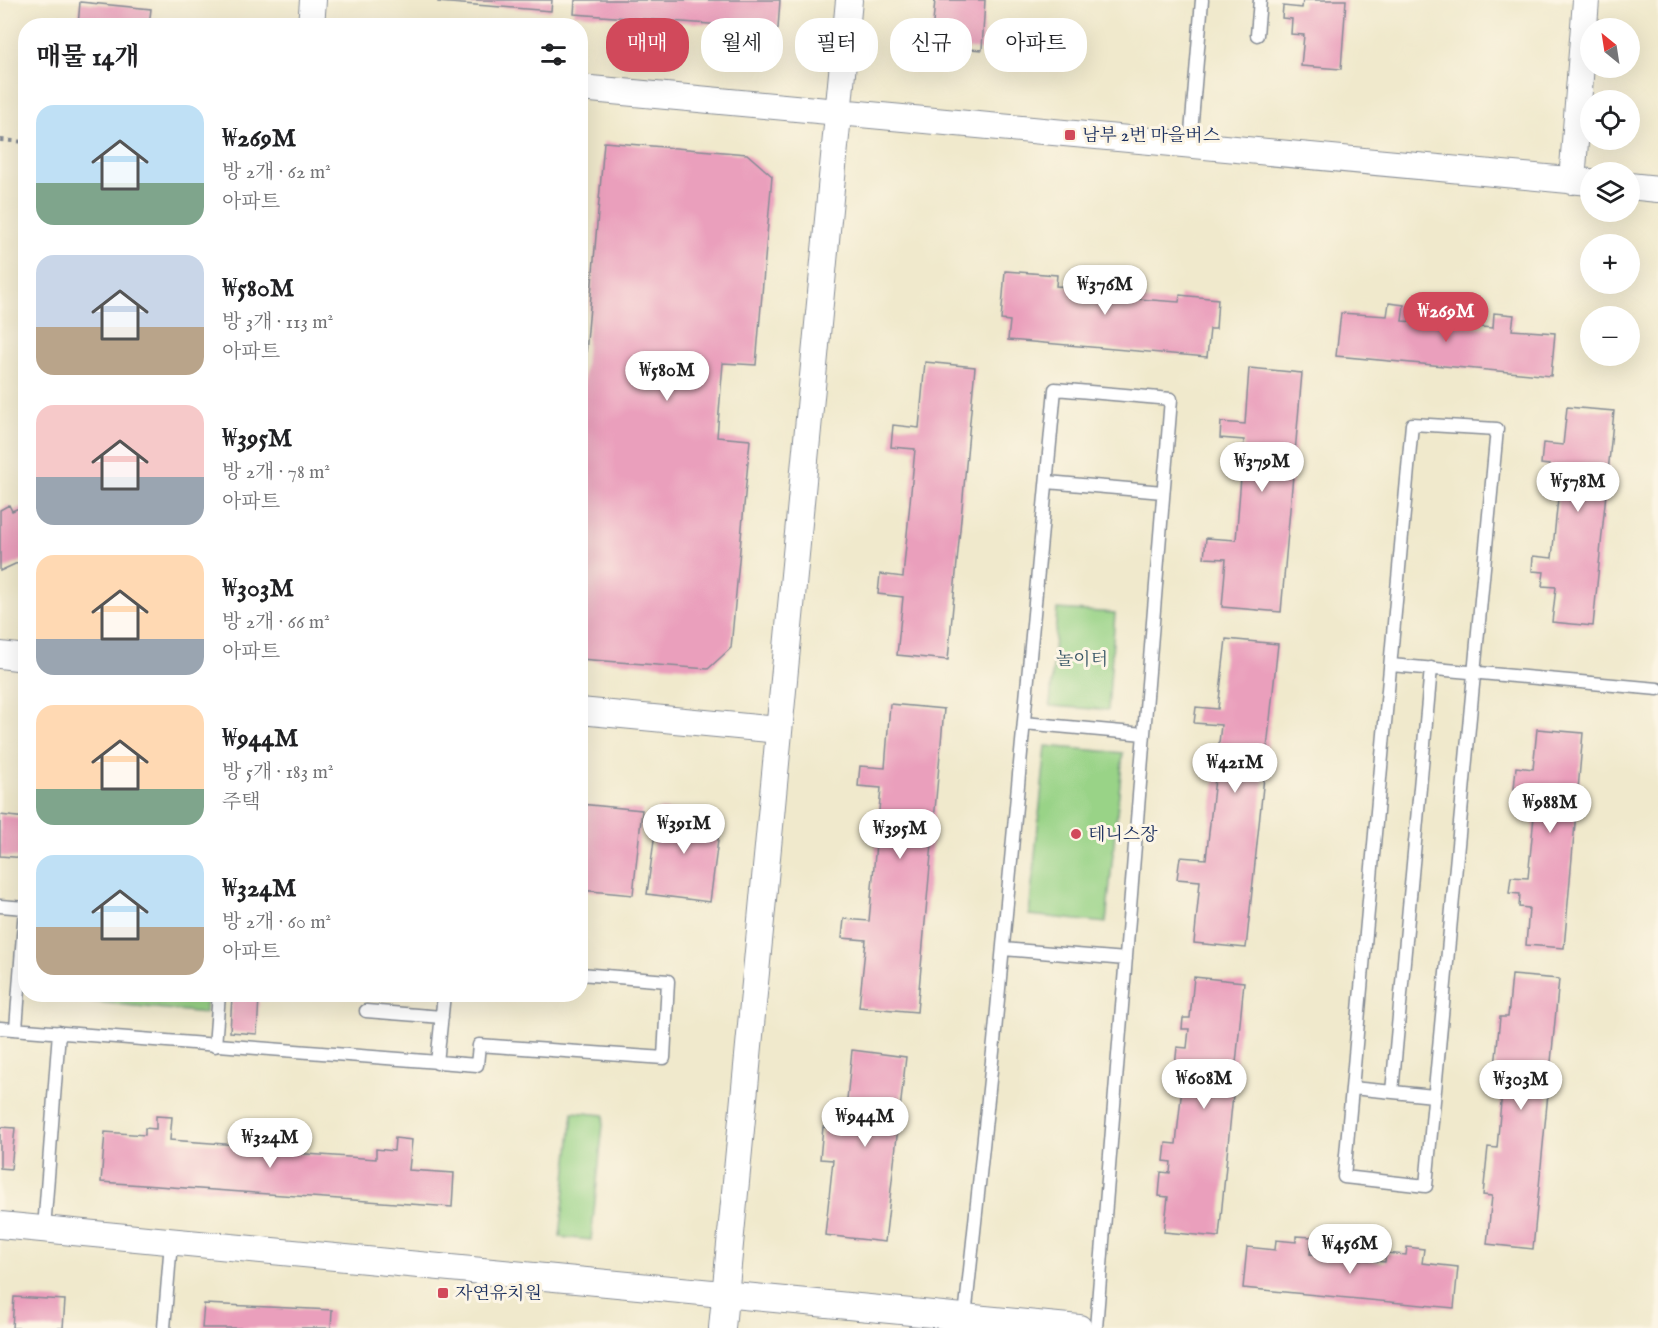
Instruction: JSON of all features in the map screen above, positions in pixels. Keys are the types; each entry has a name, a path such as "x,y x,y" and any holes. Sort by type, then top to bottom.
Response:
{"street":[{"path":"312,18 313,0"},
{"path":"722,1328 849,0"},
{"path":"1582,162 1586,0"},
{"path":"588,88 1580,181"},
{"path":"1640,187 1658,189"},
{"path":"0,655 18,657"},
{"path":"588,712 779,730"},
{"path":"0,1225 1079,1328"}],"lane":[{"path":"1190,145 1202,0"},
{"path":"1257,36 1260,0"},
{"path":"965,1317 1003,949 1055,389 1171,399 1096,1328"},
{"path":"1412,424 1497,429 1426,1186 1344,1177 1390,665 1412,424"},
{"path":"1047,482 1163,492"},
{"path":"1390,665 1658,689"},
{"path":"1392,1092 1431,668"},
{"path":"1024,723 1144,734"},
{"path":"0,906 18,907"},
{"path":"1003,949 1126,959"},
{"path":"0,1028 477,1065 479,1045 664,1058 668,981 588,975"},
{"path":"16,1029 18,1002"},
{"path":"215,1046 218,1002"},
{"path":"437,1063 443,1002"},
{"path":"366,1011 442,1017"},
{"path":"44,1229 59,1032"},
{"path":"1352,1088 1434,1096"},
{"path":"164,1328 171,1242"}],"path":[{"path":"0,140 18,141"}],"green space":[{"name":"놀이터","path":"1057,609 1115,613 1108,710 1050,706"},
{"name":"테니스장","path":"1046,746 1123,753 1106,923 1029,915"},
{"path":"94,1002 206,1002 205,1013"},
{"path":"573,1112 604,1115 591,1240 560,1237"}],"building":[{"path":"438,0 552,0 551,11 438,2"},
{"path":"575,0 780,0 779,18 701,18 701,23 689,22 689,18 628,18 574,14"},
{"path":"935,0 985,0 982,50 972,49 972,18 933,18"},
{"path":"1303,0 1346,0 1341,69 1301,66 1304,35 1291,34 1292,19 1282,18 1283,6 1302,8"},
{"path":"80,2 151,9 150,18 79,18"},
{"path":"604,142 747,154 772,176 756,365 723,363 717,437 750,440 731,648 708,669 588,660 588,330"},
{"path":"1005,271 1057,275 1056,286 1087,288 1088,272 1126,275 1124,298 1179,302 1180,295 1218,299 1216,329 1210,329 1207,357 1008,340 1010,321 1001,320"},
{"path":"1389,303 1404,305 1402,321 1493,328 1494,313 1514,315 1512,330 1555,333 1551,376 1336,356 1341,313 1387,316"},
{"path":"925,362 975,367 948,660 897,655 903,597 878,594 880,574 903,577 915,449 891,447 893,425 919,428"},
{"path":"1249,368 1302,373 1281,612 1222,607 1226,559 1204,558 1206,538 1236,540 1244,440 1220,438 1221,422 1245,424"},
{"path":"1567,407 1614,411 1593,626 1552,622 1556,587 1542,586 1544,572 1532,571 1533,556 1552,558 1560,478 1548,477 1549,465 1541,464 1543,443 1563,445"},
{"path":"9,505 12,511 18,508 18,563 0,571 0,510"},
{"path":"1226,639 1278,644 1246,948 1194,943 1200,881 1177,879 1180,857 1206,859 1221,725 1194,723 1196,707 1218,709"},
{"path":"890,704 944,709 917,1012 859,1007 866,940 842,938 844,919 869,921 881,788 858,786 860,766 885,768"},
{"path":"1537,729 1583,733 1564,948 1526,945 1529,908 1519,907 1520,894 1509,893 1511,877 1528,878 1535,806 1521,805 1522,790 1514,789 1516,767 1533,769"},
{"path":"588,805 642,810 633,895 588,891"},
{"path":"658,809 721,817 710,902 647,894"},
{"path":"0,815 18,817 18,857 0,856"},
{"path":"1512,975 1559,979 1533,1249 1487,1244 1492,1196 1483,1195 1488,1147 1497,1148 1504,1068 1495,1067 1500,1017 1508,1017"},
{"path":"1194,977 1244,982 1219,1237 1164,1232 1168,1197 1159,1196 1161,1172 1170,1173 1171,1162 1164,1161 1166,1143 1176,1144 1184,1068 1175,1067 1177,1047 1187,1048 1189,1029 1182,1029 1183,1018 1190,1018"},
{"path":"232,1002 259,1002 257,1034 230,1032"},
{"path":"852,1050 906,1057 885,1242 825,1235 833,1160 820,1159 823,1127 844,1129"},
{"path":"156,1116 172,1117 170,1140 252,1146 252,1136 270,1138 271,1126 295,1128 293,1153 376,1159 376,1149 394,1151 395,1138 412,1140 409,1170 454,1173 452,1207 101,1182 105,1132 145,1135 145,1128 156,1129"},
{"path":"0,1127 15,1128 11,1169 0,1168"},
{"path":"1296,1236 1312,1237 1310,1254 1385,1262 1386,1253 1406,1255 1407,1247 1424,1249 1422,1263 1458,1267 1454,1308 1243,1288 1247,1247 1275,1250 1276,1240 1296,1242"},
{"path":"14,1297 65,1300 63,1328 12,1328"},
{"path":"204,1304 332,1310 331,1328 202,1328"}],"place":[{"name":"남부 2번 마을버스","path":"1070,135"},
{"name":"테니스장","path":"1076,834"},
{"name":"자연유치원","path":"443,1293"}]}
